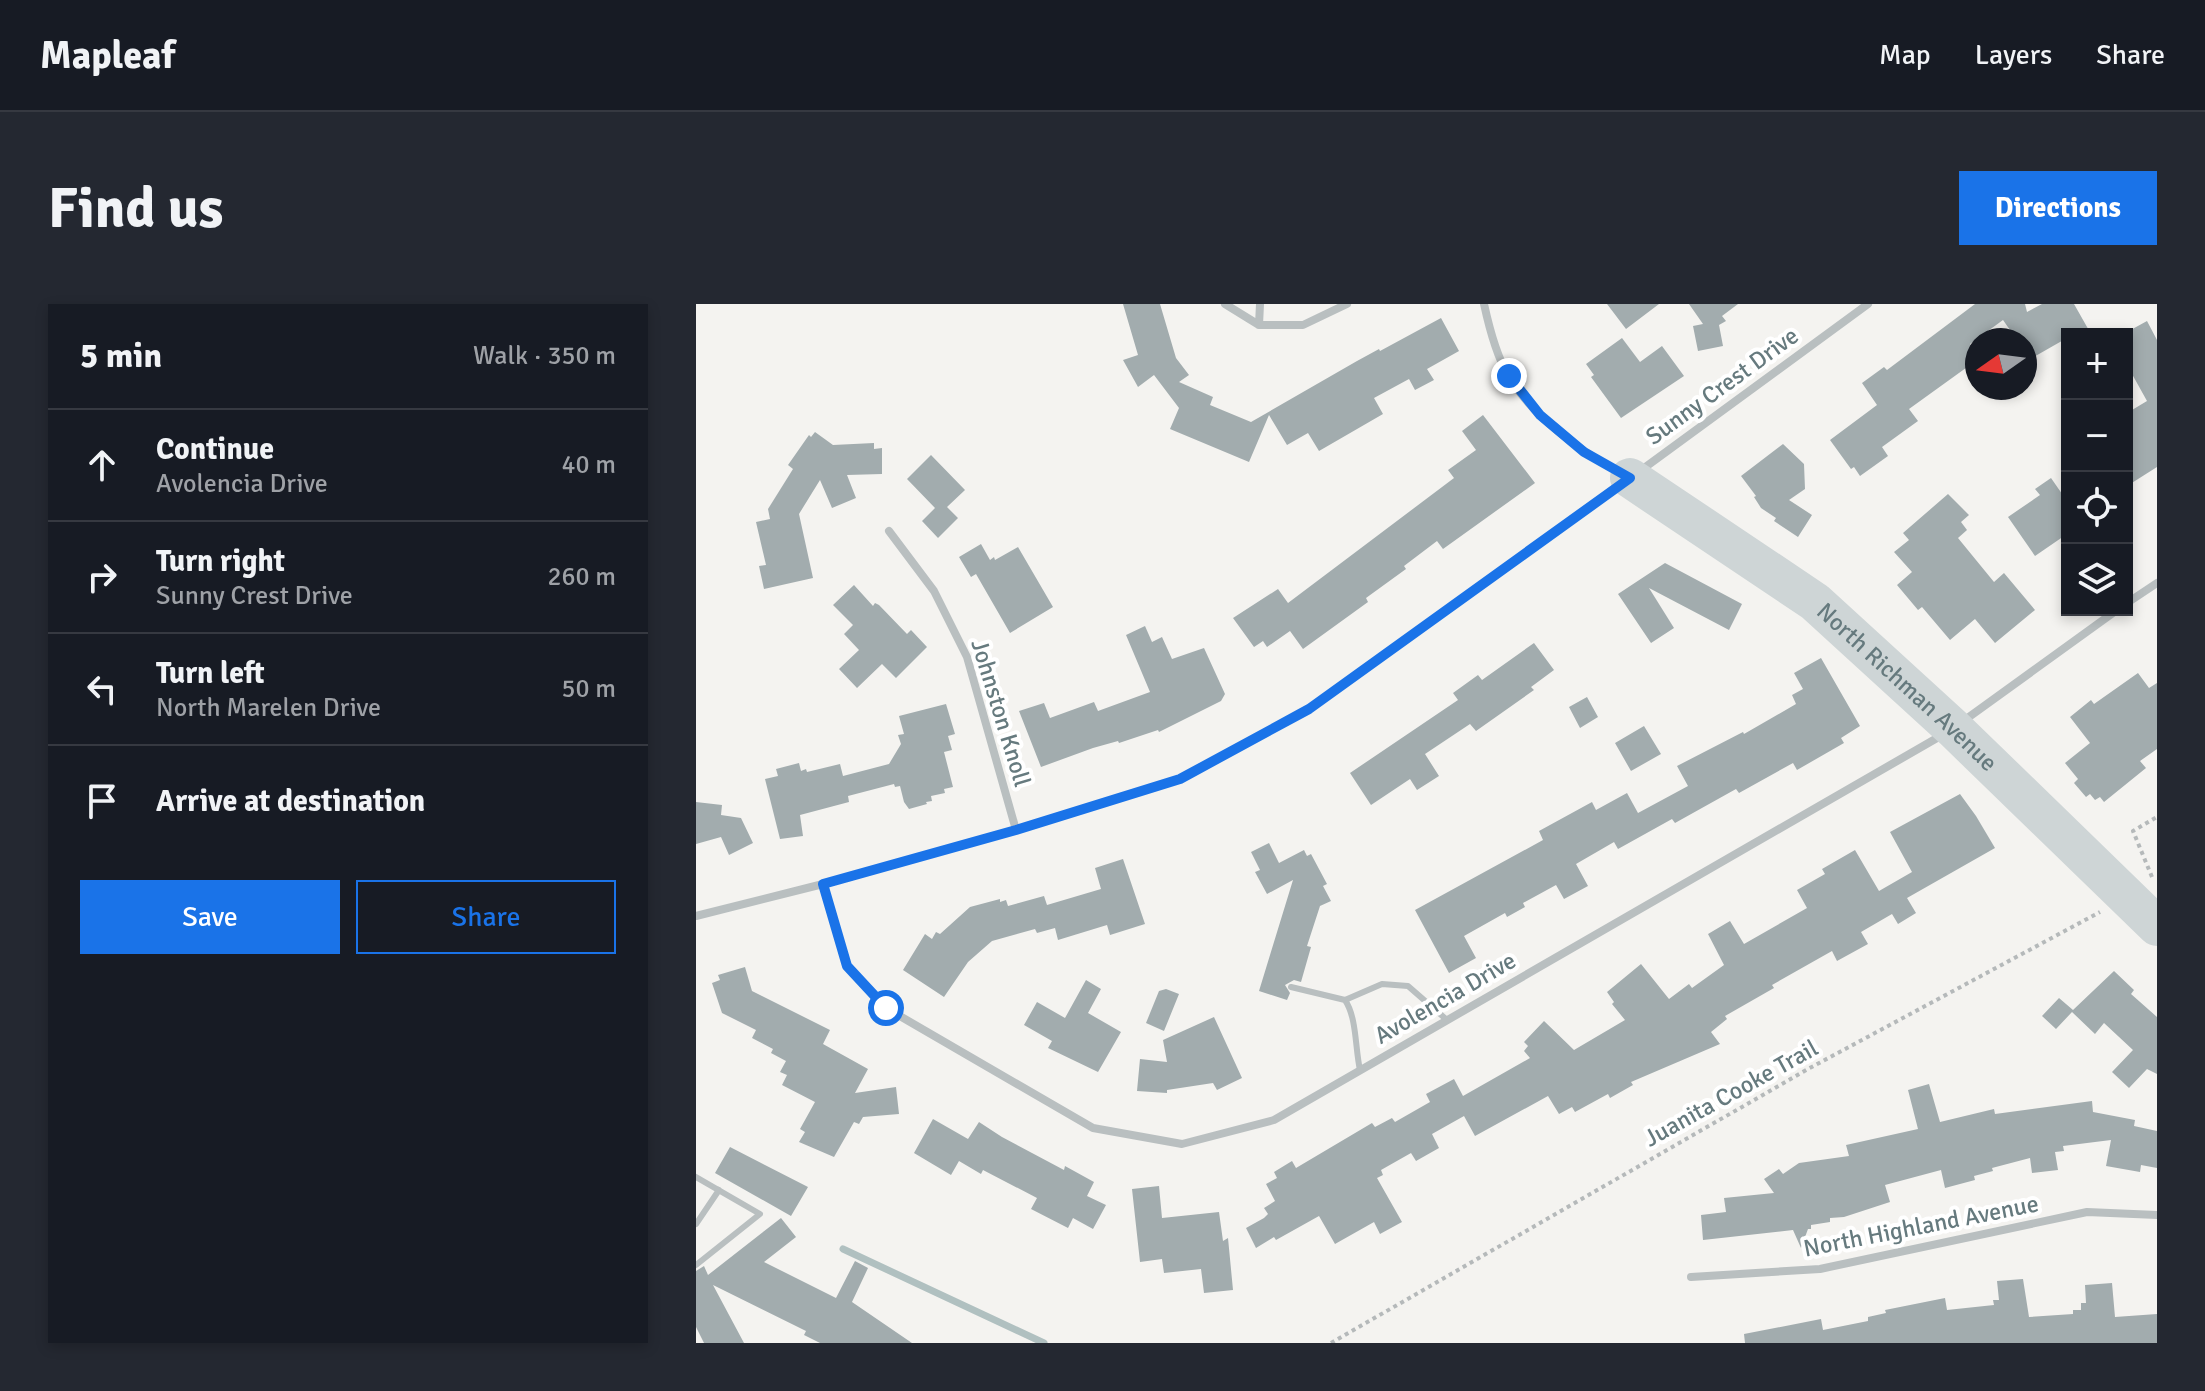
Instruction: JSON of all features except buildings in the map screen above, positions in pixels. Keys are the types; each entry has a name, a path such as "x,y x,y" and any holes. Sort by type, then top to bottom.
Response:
{"street":[{"path":"1225,304 1259,325 1303,325 1347,304"},
{"path":"1259,325 1260,304"},
{"path":"1484,304 1489,326 1509,376 1540,415 1584,452 1630,478"},
{"name":"Sunny Crest Drive","path":"696,916 1016,830 1180,779 1309,709 1868,304"},
{"name":"North Richman Avenue","path":"1630,478 1815,602 1954,729 2141,891 2157,926"},
{"name":"Johnston Knoll","path":"889,531 934,591 967,657 1016,830"},
{"path":"2133,599 2157,583"},
{"name":"Avolencia Drive","path":"823,884 847,966 886,1008 1093,1128 1182,1144 1274,1120 1954,729 2109,616"},
{"name":"North Highland Avenue","path":"1691,1277 1820,1269 2087,1212 2157,1215"}],"lane":[{"path":"1291,987 1345,1000 1382,984 1408,986 1447,1020"},
{"path":"1345,1000 1355,1022 1354,1040 1360,1070"},
{"path":"696,1177 760,1214 696,1265"},
{"path":"696,1224 719,1190"}],"path":[{"path":"2141,891 2133,831 2157,817"},
{"name":"Juanita Cooke Trail","path":"1331,1343 1794,1077 2141,891"}],"waterway":[{"path":"843,1249 1044,1343"}],"route":[{"path":"886,1008 847,966 823,884 1016,830 1180,779 1309,709 1630,478 1584,452 1540,415 1509,376"}]}
